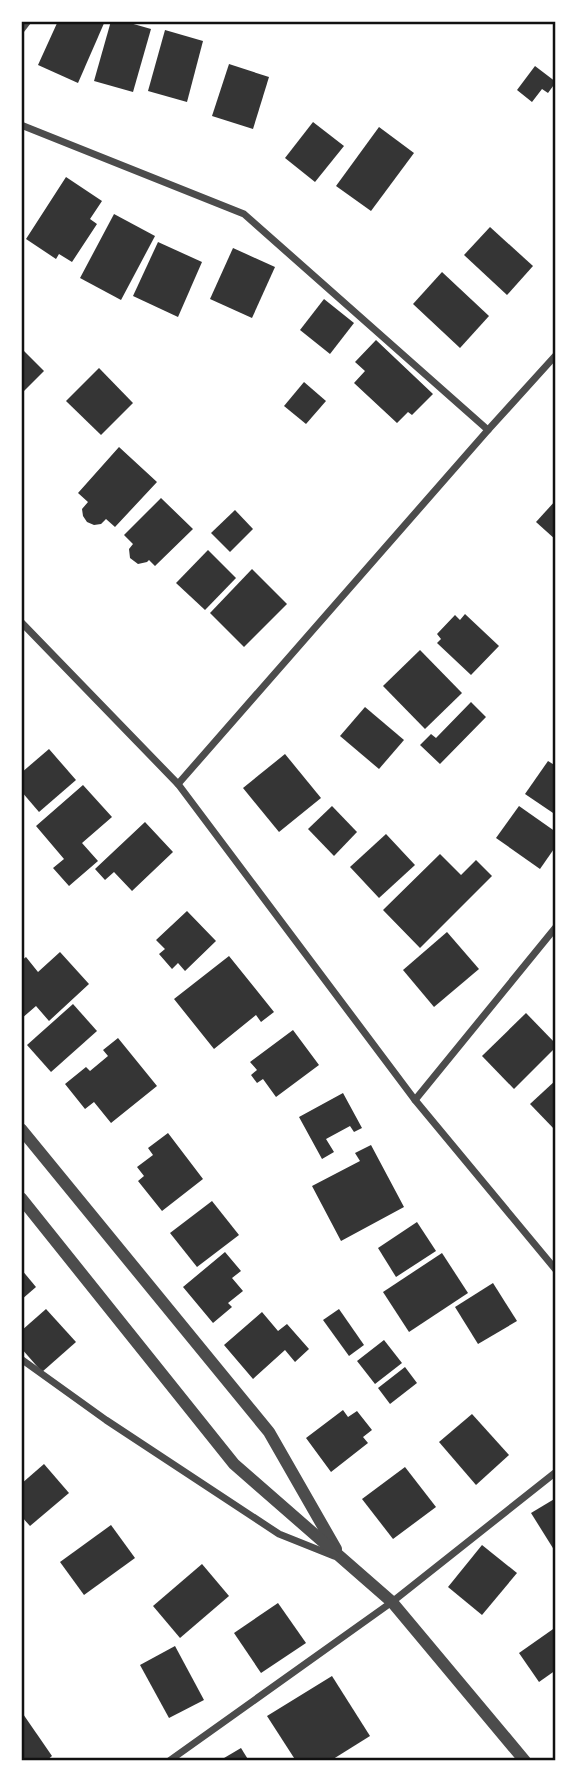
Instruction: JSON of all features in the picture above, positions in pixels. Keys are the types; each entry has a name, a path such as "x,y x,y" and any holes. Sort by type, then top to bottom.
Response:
{"street":[{"path":"21,30 28,21"},
{"path":"21,124 244,214 488,430"},
{"path":"178,784 556,355"},
{"path":"21,622 178,784 415,1100 556,1270"},
{"path":"415,1100 556,927"},
{"path":"21,1129 269,1432 341,1559"},
{"path":"21,1198 234,1464 392,1602 525,1761"},
{"path":"21,1359 106,1420 279,1534 341,1559"},
{"path":"169,1761 392,1602 556,1472"}],"building":[{"path":"58,21 105,21 78,83 38,65"},
{"path":"111,21 123,21 151,29 133,92 94,81"},
{"path":"165,30 203,41 187,102 148,91"},
{"path":"229,64 269,77 253,129 212,116"},
{"path":"535,66 556,82 548,93 542,89 532,102 517,90"},
{"path":"313,122 344,146 315,182 285,158"},
{"path":"379,127 414,153 371,211 336,186"},
{"path":"66,177 102,201 90,219 97,224 72,262 59,254 56,259 26,239"},
{"path":"114,214 155,236 121,300 80,278"},
{"path":"490,227 533,266 507,295 464,255"},
{"path":"158,242 202,262 178,317 133,296"},
{"path":"233,248 275,267 252,318 210,299"},
{"path":"442,272 489,316 460,348 413,304"},
{"path":"324,299 354,323 330,354 300,330"},
{"path":"376,340 433,394 412,415 408,412 397,423 354,383 365,371 355,362"},
{"path":"21,348 44,371 21,394"},
{"path":"99,368 133,403 101,435 66,401"},
{"path":"304,382 326,401 306,424 284,406"},
{"path":"119,447 157,482 115,527 106,519 101,524 94,525 87,522 83,516 82,509 88,502 78,493"},
{"path":"161,498 193,529 155,566 149,560 138,564 130,558 129,549 133,544 124,535"},
{"path":"556,500 556,540 536,522"},
{"path":"235,510 253,529 230,552 211,533"},
{"path":"208,550 236,578 205,610 176,583"},
{"path":"252,569 287,604 244,647 210,613"},
{"path":"465,614 499,646 471,675 437,643 441,639 437,634 455,615 460,620"},
{"path":"420,650 462,693 425,729 383,686"},
{"path":"471,702 486,717 440,764 420,745 431,734 436,738"},
{"path":"365,707 404,740 379,769 340,736"},
{"path":"49,749 76,780 39,812 21,791 21,773"},
{"path":"285,754 321,798 279,832 243,788"},
{"path":"548,761 556,766 556,815 525,794"},
{"path":"83,785 112,817 82,843 98,861 69,886 53,868 64,859 36,826"},
{"path":"332,806 357,832 334,856 308,829"},
{"path":"519,806 556,832 556,846 540,869 496,838"},
{"path":"145,822 173,852 132,891 114,872 105,880 95,869"},
{"path":"386,834 415,865 379,898 350,867"},
{"path":"440,854 461,875 476,860 492,876 420,948 383,910"},
{"path":"187,911 216,941 185,971 178,963 172,969 159,954 165,949 156,940"},
{"path":"447,932 479,969 434,1007 403,970"},
{"path":"60,952 89,984 49,1021 36,1006 21,1019 21,961 26,957 38,972"},
{"path":"229,956 274,1012 261,1022 256,1015 214,1049 174,999"},
{"path":"73,1004 97,1031 51,1072 27,1045"},
{"path":"526,1013 556,1047 514,1089 482,1056"},
{"path":"293,1030 319,1065 276,1097 263,1079 257,1083 251,1075 257,1070 250,1062"},
{"path":"118,1038 157,1086 111,1123 94,1102 85,1109 65,1084 86,1067 90,1071 108,1056 103,1050"},
{"path":"556,1080 556,1131 530,1104"},
{"path":"343,1093 362,1128 354,1132 350,1126 326,1139 334,1152 322,1159 299,1117"},
{"path":"168,1133 203,1179 162,1211 138,1181 144,1176 137,1167 153,1155 148,1148"},
{"path":"371,1145 404,1207 341,1241 312,1186 360,1161 355,1153"},
{"path":"212,1201 239,1235 197,1267 170,1233"},
{"path":"417,1222 436,1251 396,1277 378,1248"},
{"path":"225,1252 241,1271 232,1278 243,1291 228,1303 232,1307 213,1323 183,1287"},
{"path":"442,1253 468,1293 409,1332 383,1292"},
{"path":"21,1269 36,1287 21,1300"},
{"path":"493,1283 517,1321 478,1344 455,1307"},
{"path":"46,1309 76,1342 42,1372 21,1348 21,1331"},
{"path":"339,1309 364,1345 349,1356 323,1320"},
{"path":"262,1312 278,1331 287,1324 309,1349 295,1362 285,1350 253,1379 224,1345"},
{"path":"384,1340 402,1363 375,1384 357,1361"},
{"path":"405,1367 417,1383 390,1404 378,1388"},
{"path":"343,1410 348,1417 357,1411 372,1430 363,1437 368,1443 331,1472 306,1438"},
{"path":"472,1414 509,1455 476,1485 439,1442"},
{"path":"44,1464 69,1493 30,1526 21,1516 21,1484"},
{"path":"405,1467 436,1507 393,1539 362,1499"},
{"path":"556,1498 556,1553 531,1513"},
{"path":"111,1525 135,1558 84,1595 60,1562"},
{"path":"482,1545 517,1573 482,1615 448,1587"},
{"path":"202,1564 229,1596 180,1638 153,1606"},
{"path":"278,1603 306,1643 261,1673 234,1633"},
{"path":"556,1627 556,1670 539,1682 519,1653"},
{"path":"175,1646 204,1700 169,1718 140,1665"},
{"path":"332,1676 370,1736 330,1761 296,1761 267,1716"},
{"path":"21,1711 52,1756 46,1761 21,1761"},
{"path":"241,1748 249,1761 219,1761"}]}
